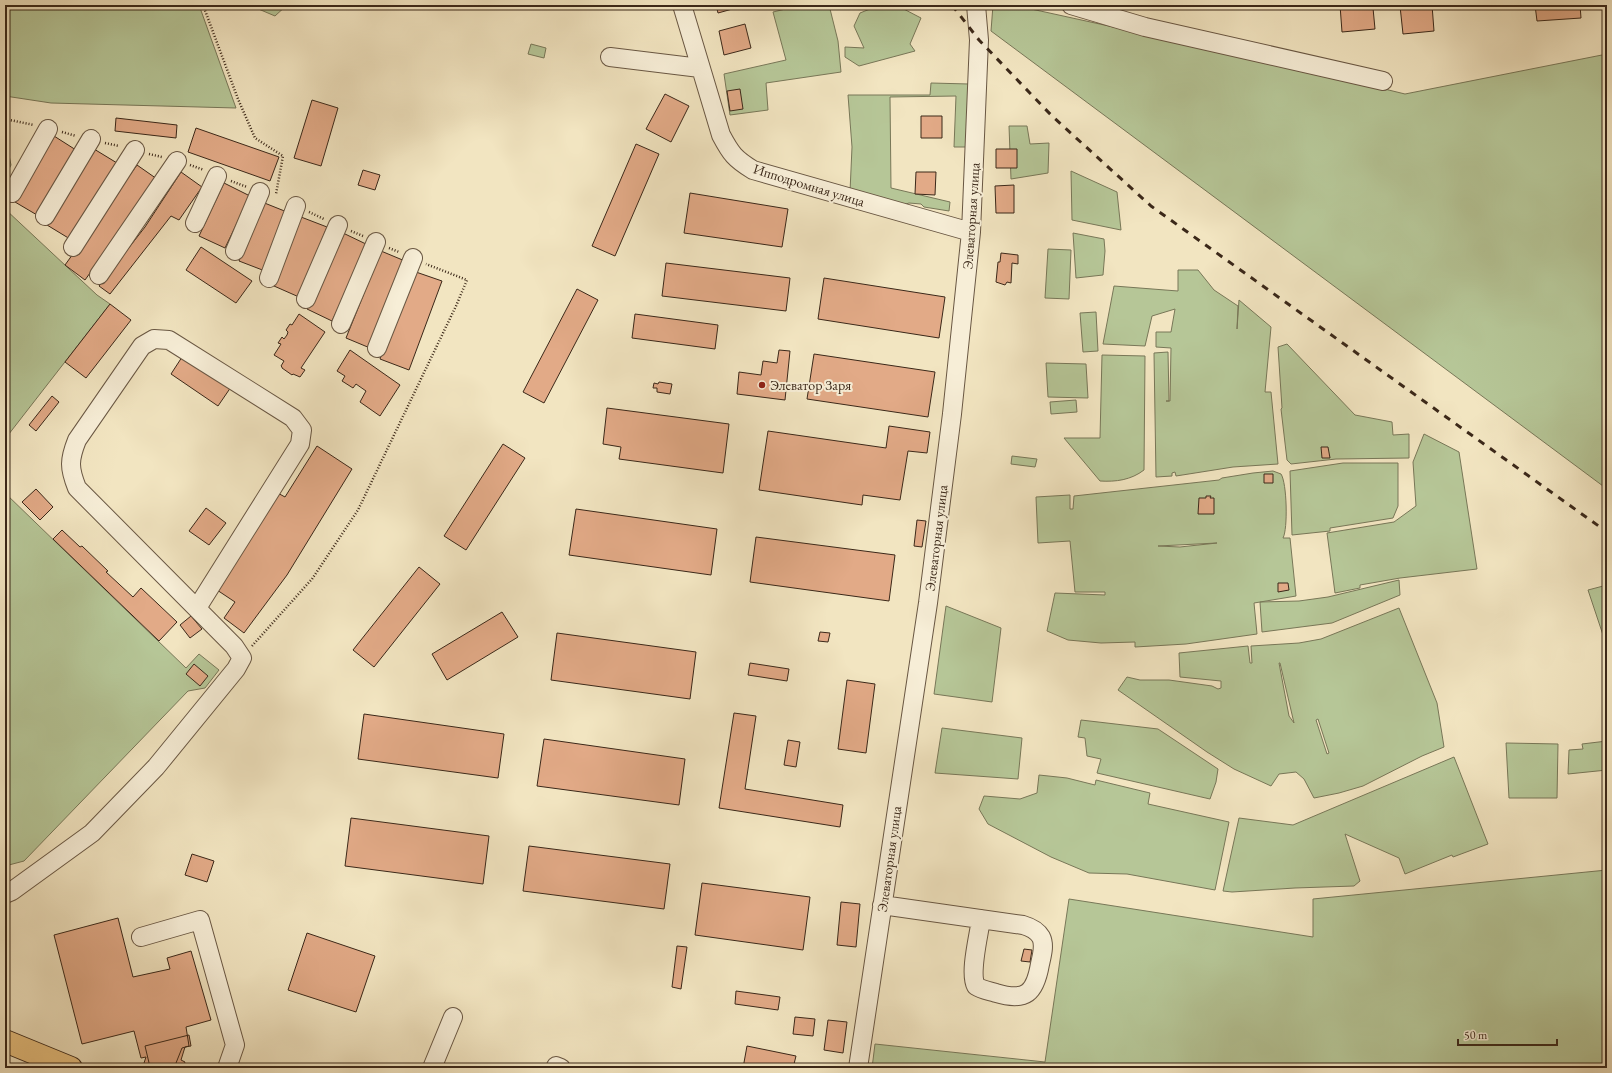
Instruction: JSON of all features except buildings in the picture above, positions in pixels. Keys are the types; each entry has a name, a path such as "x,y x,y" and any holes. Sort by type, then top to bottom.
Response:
{"highway":[{"path":"5,1041 71,1068"}],"street":[{"name":"Ипподромная улица","path":"682,5 721,135 728,149 738,161 753,170 971,232"},
{"name":"Элеваторная улица","path":"858,1068 929,595 952,414 971,232 979,40 976,5"},
{"path":"1071,5 1145,27 1383,81"},
{"path":"610,57 700,68"},
{"path":"12,193 48,129"},
{"path":"45,216 91,139"},
{"path":"73,248 135,150"},
{"path":"99,275 177,161"},
{"path":"195,223 217,176"},
{"path":"235,251 268,195"},
{"path":"270,278 296,206"},
{"path":"306,299 338,225"},
{"path":"341,324 376,242"},
{"path":"377,348 413,258"},
{"path":"5,894 12,891 92,834 156,767 236,669 242,658 234,646 77,488 71,473 71,455 77,440 142,346 154,339 169,340 294,418 302,430 300,444 197,608"},
{"path":"882,905 981,919 1023,925 1032,928 1041,937 1043,952 1037,979 1028,993 1018,997 1009,997 976,986 973,971 981,919"},
{"path":"142,937 200,920 235,1045 227,1068"},
{"path":"432,1068 453,1017"},
{"path":"556,1068 556,1066 561,1068"}],"path":[{"path":"5,118 177,161 268,195 284,156 255,138 238,99 203,5"},
{"path":"242,658 312,579 358,510 467,280 447,274 296,206"}],"green space":[{"path":"5,5 199,5 236,108 51,103 5,96"},
{"path":"249,5 287,5 275,16"},
{"path":"802,5 829,5 838,41 841,72 766,83 768,110 730,115 724,74 786,60 773,12"},
{"path":"880,5 896,5 921,18 910,44 915,51 859,66 845,57 845,47 864,48 854,26 860,13"},
{"path":"993,5 1013,5 1282,64 1405,94 1607,54 1607,489 991,31"},
{"path":"531,44 546,48 544,58 528,54"},
{"path":"931,83 969,84 969,147 954,147 956,96 890,97 891,188 950,202 949,211 924,207 921,204 909,203 903,205 850,192 852,147 848,95 930,95"},
{"path":"1009,126 1027,126 1030,144 1049,143 1048,173 1011,179"},
{"path":"5,136 11,165 5,177"},
{"path":"1071,171 1117,192 1121,230 1072,220"},
{"path":"5,209 97,295 110,304 5,439"},
{"path":"1073,233 1104,239 1105,251 1103,275 1076,278"},
{"path":"1048,249 1071,250 1069,299 1045,298"},
{"path":"1178,270 1198,270 1214,290 1238,306 1237,329 1239,300 1271,327 1265,392 1271,392 1278,464 1233,467 1176,476 1175,472 1172,473 1172,476 1156,477 1154,353 1168,352 1169,401 1171,348 1156,347 1156,332 1171,332 1175,309 1152,316 1145,346 1103,344 1114,286 1178,291"},
{"path":"1096,312 1098,351 1083,352 1080,313"},
{"path":"1287,344 1355,415 1392,422 1393,435 1409,434 1409,458 1336,459 1291,464 1287,460 1281,409 1278,347"},
{"path":"1102,355 1145,356 1144,470 1134,476 1118,481 1100,481 1064,438 1100,438"},
{"path":"1046,363 1086,364 1088,398 1048,397"},
{"path":"1076,400 1077,412 1051,414 1050,402"},
{"path":"1424,434 1459,452 1477,569 1400,578 1360,585 1360,588 1335,593 1327,533 1394,522 1416,506 1413,462"},
{"path":"1012,456 1037,459 1035,467 1011,464"},
{"path":"1343,463 1398,463 1398,506 1393,518 1330,528 1330,531 1292,535 1290,471"},
{"path":"1273,471 1281,474 1285,487 1286,506 1286,525 1283,538 1290,538 1296,596 1254,603 1257,634 1186,644 1135,647 1135,642 1101,643 1068,640 1047,631 1055,593 1105,595 1105,592 1075,592 1070,541 1038,543 1036,497 1070,495 1070,509 1073,509 1074,496 1219,480 1222,478 1253,473","holes":["1217,543 1180,547 1158,546"]},
{"path":"5,493 186,668 199,654 219,670 205,688 188,691 24,861 5,866"},
{"path":"1399,580 1400,595 1332,623 1262,632 1260,602 1299,601 1328,597"},
{"path":"1607,585 1607,647 1588,590"},
{"path":"946,606 1001,628 992,702 934,694"},
{"path":"1399,608 1437,703 1444,747 1422,756 1363,786 1314,798 1304,779 1296,772 1279,774 1271,786 1234,769 1118,690 1127,677 1140,680 1169,680 1212,686 1218,689 1221,688 1221,681 1180,677 1179,653 1248,646 1250,663 1252,663 1251,646 1299,643 1321,639","holes":["1280,663 1294,723 1289,716","1318,719 1329,753 1327,754 1316,720"]},
{"path":"1606,677 1607,729 1605,729"},
{"path":"1081,720 1158,729 1218,769 1216,782 1210,799 1097,773 1101,759 1087,756 1085,738 1078,737"},
{"path":"942,728 1022,738 1018,779 935,773"},
{"path":"1607,741 1607,770 1568,774 1569,750 1583,749 1582,744"},
{"path":"1506,743 1558,744 1557,798 1509,798"},
{"path":"1454,757 1488,844 1453,857 1452,855 1405,874 1399,858 1345,834 1360,881 1354,886 1232,892 1223,891 1239,818 1293,825"},
{"path":"1039,775 1067,778 1095,785 1096,780 1150,793 1148,804 1229,822 1215,890 1127,874 1089,873 1051,857 988,824 979,809 984,796 1020,799 1037,793"},
{"path":"1607,870 1607,1068 872,1068 875,1044 1045,1062 1069,899 1313,937 1313,899"}],"railway":[{"path":"952,5 979,40 1052,116 1151,206 1607,532"}],"place":[{"name":"Элеватор Заря","path":"762,385"}]}
